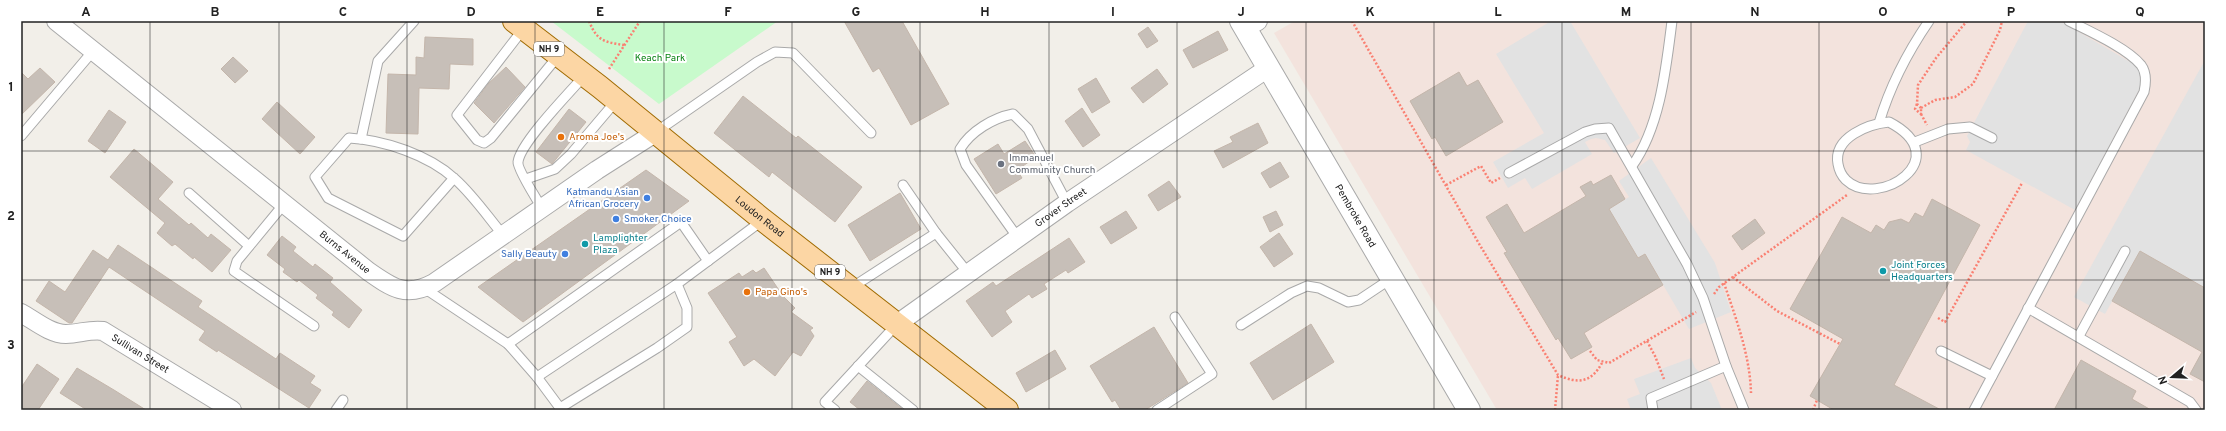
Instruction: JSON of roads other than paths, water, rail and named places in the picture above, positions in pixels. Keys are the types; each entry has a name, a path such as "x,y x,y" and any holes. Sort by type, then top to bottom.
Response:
{"main road":[{"name":"Loudon Road","path":"519,25 655,132 763,220 1006,410"}],"street":[{"name":"Burns Avenue","path":"56,21 383,282 400,290 413,292 424,288 655,132"},
{"name":"Pembroke Road","path":"1248,23 1268,68 1469,410"},
{"name":"Grover Street","path":"897,324 1067,203 1268,68"},
{"name":"Sullivan Street","path":"21,313 51,330 64,334 92,329 103,330 232,410"}],"lane":[{"path":"361,139 378,61 414,21"},
{"path":"1632,166 1643,151 1656,116 1672,21"},
{"path":"1879,123 1890,90 1929,21"},
{"path":"1974,410 2028,308 2091,195 2144,92 2146,82 2141,65 2120,49 2069,21"},
{"path":"519,25 457,115 477,140 484,143 491,138 558,56"},
{"path":"21,136 93,51"},
{"path":"655,132 756,62 775,52 793,53 871,133"},
{"path":"542,208 520,171 518,161 525,146 584,76"},
{"path":"526,179 555,169 571,154 616,101"},
{"path":"1018,238 966,165 960,149 965,141 998,117 1013,114 1028,129 1067,203"},
{"path":"1889,122 1909,134 1915,142 1916,158 1912,169 1904,178 1891,185 1877,188 1854,185 1846,180 1840,172 1838,161 1839,152 1850,137 1862,129 1879,123 1889,122"},
{"path":"1915,142 1948,129 1970,127 1992,138"},
{"path":"1509,173 1585,132 1594,129 1609,128 1687,264 1705,306 1726,366 1744,410"},
{"path":"454,178 403,236 328,198 315,178 350,138 361,139 416,154 454,178 503,235"},
{"path":"903,185 936,232 968,273"},
{"path":"189,193 250,246"},
{"path":"284,204 237,261 234,271 314,326"},
{"path":"537,377 677,284 763,220"},
{"path":"508,344 681,222 708,261"},
{"path":"850,288 936,232"},
{"path":"2079,336 2125,250"},
{"path":"1241,325 1291,293 1307,286 1319,288 1348,302 1359,300 1392,278"},
{"path":"424,288 508,344 537,377 560,408 657,348 687,327 687,308 677,284"},
{"path":"2028,308 2079,336 2190,402 2196,410"},
{"path":"1157,410 1212,374 1175,317"},
{"path":"834,410 825,402 897,324"},
{"path":"1941,351 1992,376"},
{"path":"858,366 913,410"},
{"path":"1654,410 1651,398 1726,366"},
{"path":"336,410 343,400"}],"place":[{"name":"Aroma Joe's","path":"561,137"},
{"name":"Immanuel Community Church","path":"1001,164"},
{"name":"Katmandu Asian African Grocery","path":"647,198"},
{"name":"Smoker Choice","path":"616,219"},
{"name":"Lamplighter Plaza","path":"585,244"},
{"name":"Sally Beauty","path":"565,254"},
{"name":"Joint Forces Headquarters","path":"1883,271"},
{"name":"Papa Gino's","path":"747,292"}],"park label":[{"name":"Keach Park","path":"660,58"}]}
